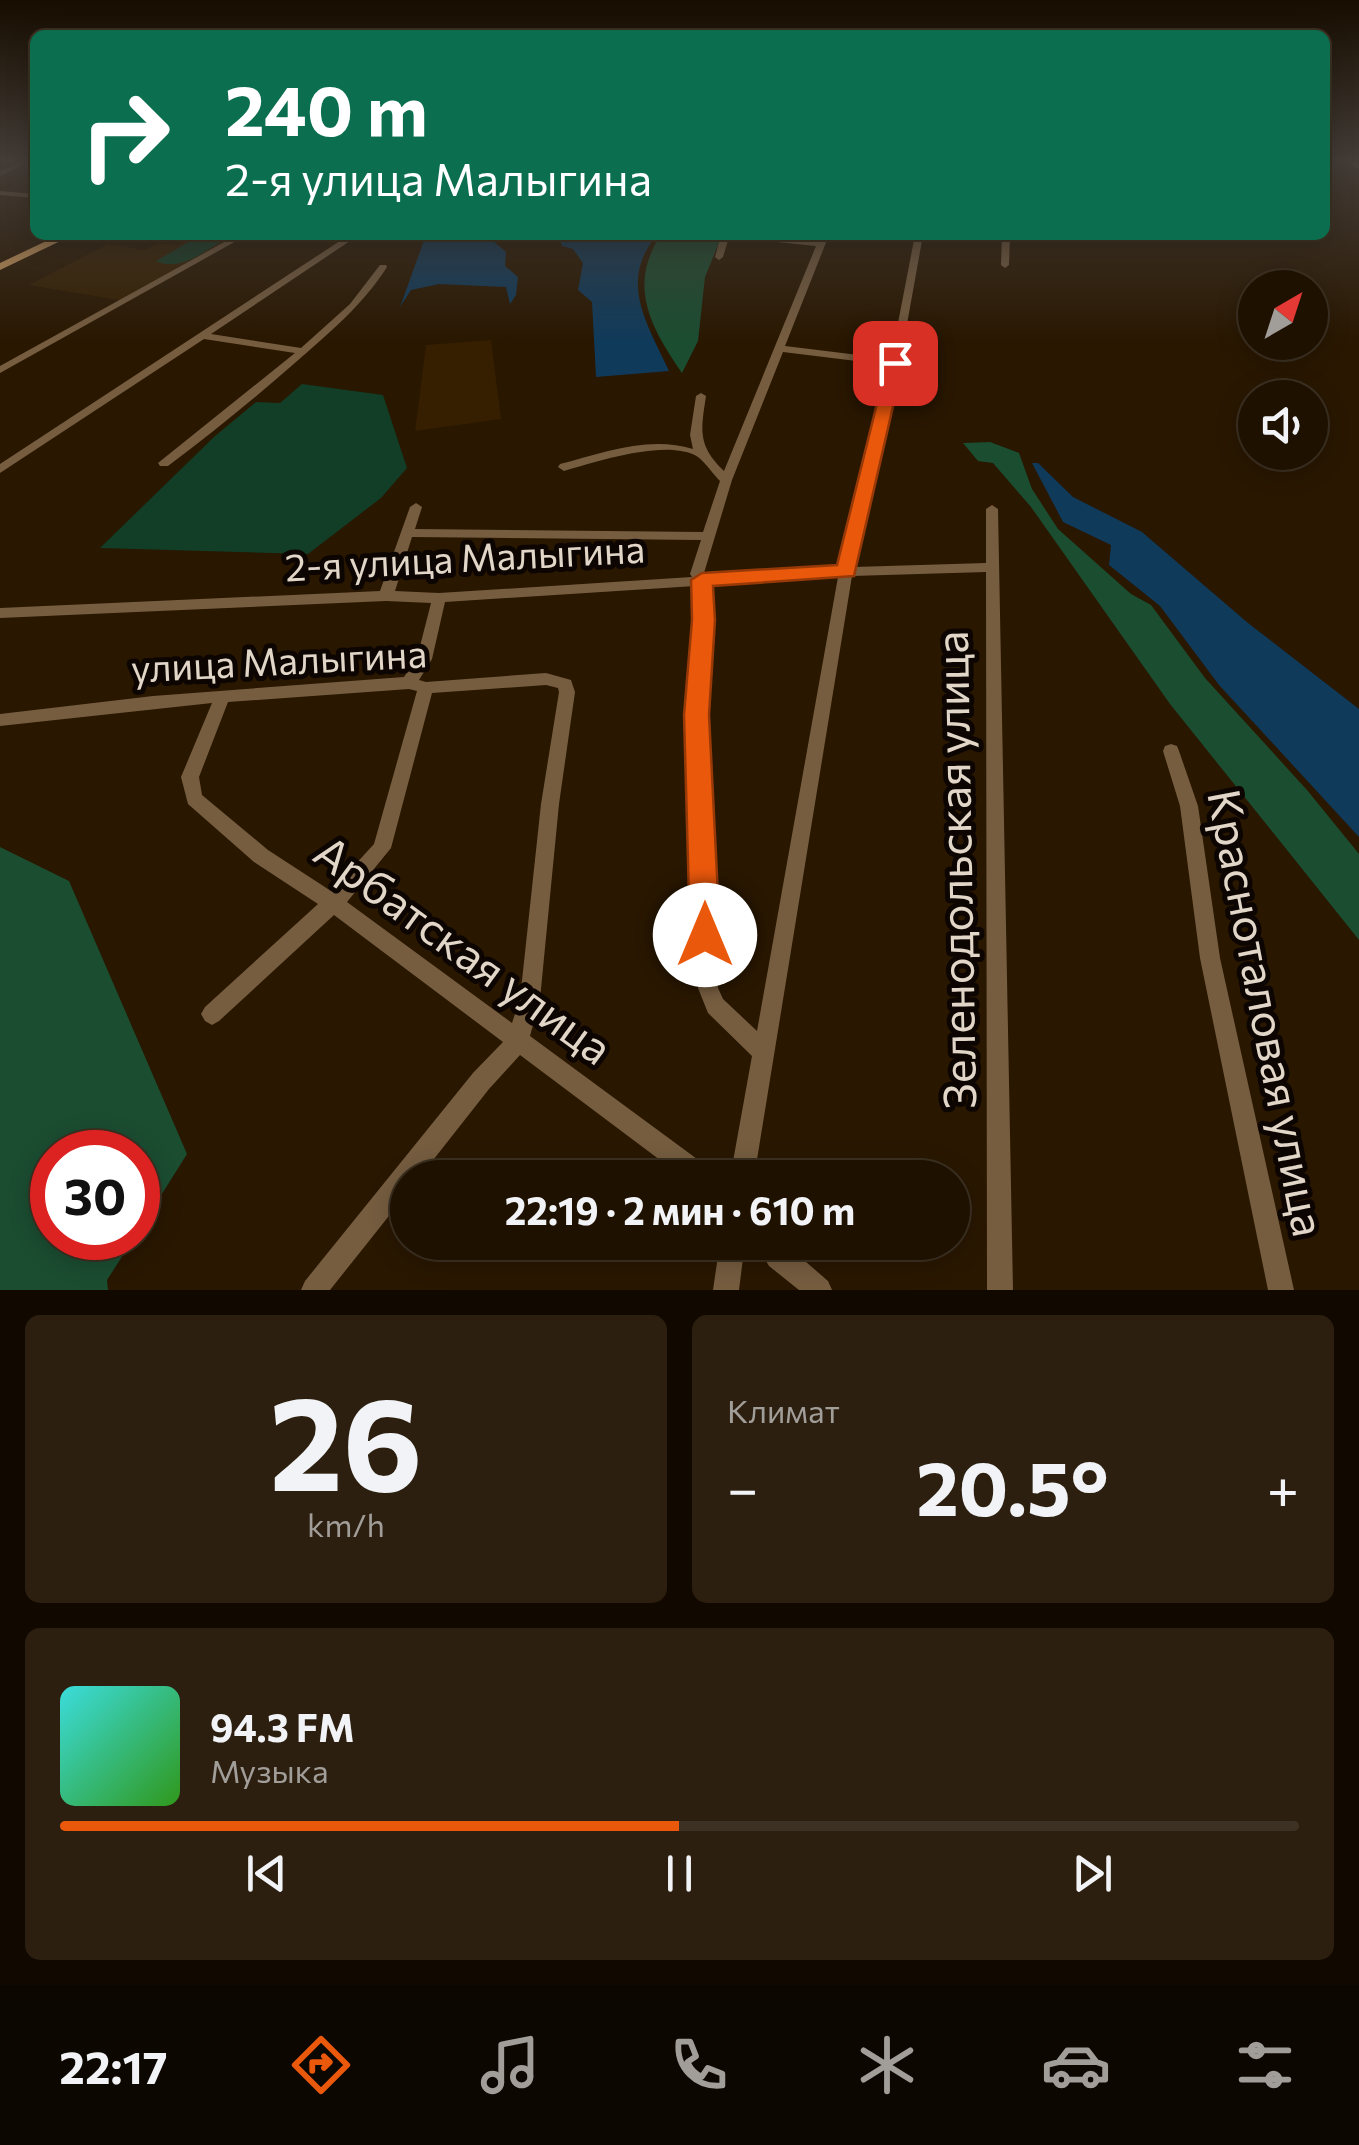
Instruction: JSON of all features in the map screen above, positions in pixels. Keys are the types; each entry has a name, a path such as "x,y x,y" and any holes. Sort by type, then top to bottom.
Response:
{"main road":[{"path":"0,267 57,240"}],"street":[{"path":"0,370 234,240"},
{"path":"0,469 348,240"},
{"path":"719,257 726,240"},
{"path":"764,1053 716,1006 706,977 696,715 704,620 702,580 697,574 726,480 823,240"},
{"path":"745,1160 846,572 895,363 918,240"},
{"path":"1005,265 1006,240"},
{"path":"164,463 221,422 362,301 383,268"},
{"path":"206,336 303,351"},
{"path":"778,348 895,363"},
{"path":"698,454 695,437 701,396"},
{"path":"564,467 632,450 682,446 698,454 726,480"},
{"path":"386,596 416,508"},
{"name":"Зеленодольская улица","path":"992,509 1000,1290"},
{"path":"408,533 706,536"},
{"name":"2-я улица Малыгина","path":"0,613 386,596 439,598 702,580 992,567"},
{"path":"212,1014 333,903 382,848 439,598"},
{"name":"улица Малыгина","path":"0,720 109,704 561,680 567,692 550,804 530,1000 517,1042"},
{"name":"Арбатская улица","path":"222,697 190,777 194,799 261,856 333,903 679,1160"},
{"name":"Красноталовая улица","path":"1171,752 1189,806 1210,958 1281,1290"},
{"path":"314,1290 481,1081 517,1042"},
{"path":"726,1290 730,1260"},
{"path":"782,1260 819,1290"}],"shaded area":[{"path":"188,240 230,240 125,301 29,285 108,244 144,250 159,243 178,245"},
{"path":"491,340 501,419 415,431 426,345"}],"green space":[{"path":"192,240 224,240 183,262 156,261"},
{"path":"658,240 720,240 705,277 698,341 682,373 647,306 646,271"},
{"path":"302,384 383,395 407,468 381,498 308,554 100,548 215,436 256,402 280,403"},
{"path":"990,442 1019,453 1032,489 1058,529 1131,594 1151,605 1205,678 1307,790 1359,854 1359,940 1170,704 1031,507 993,463 978,461 963,443"},
{"path":"0,847 69,881 187,1154 160,1197 160,1130 30,1130 30,1260 120,1260 107,1280 108,1290 0,1290"}],"water":[{"path":"424,240 492,240 506,252 505,266 518,277 516,295 510,304 506,287 439,284 411,290 400,307"},
{"path":"560,240 653,240 639,269 638,286 645,319 669,371 596,377 592,302 578,290 583,263 573,249 562,246"},
{"path":"1032,463 1038,463 1073,497 1142,532 1248,623 1359,709 1359,837 1219,685 1160,606 1109,565 1111,545 1063,522"}],"route":[{"path":"705,935 696,715 704,620 702,580 846,572 895,363"}]}
